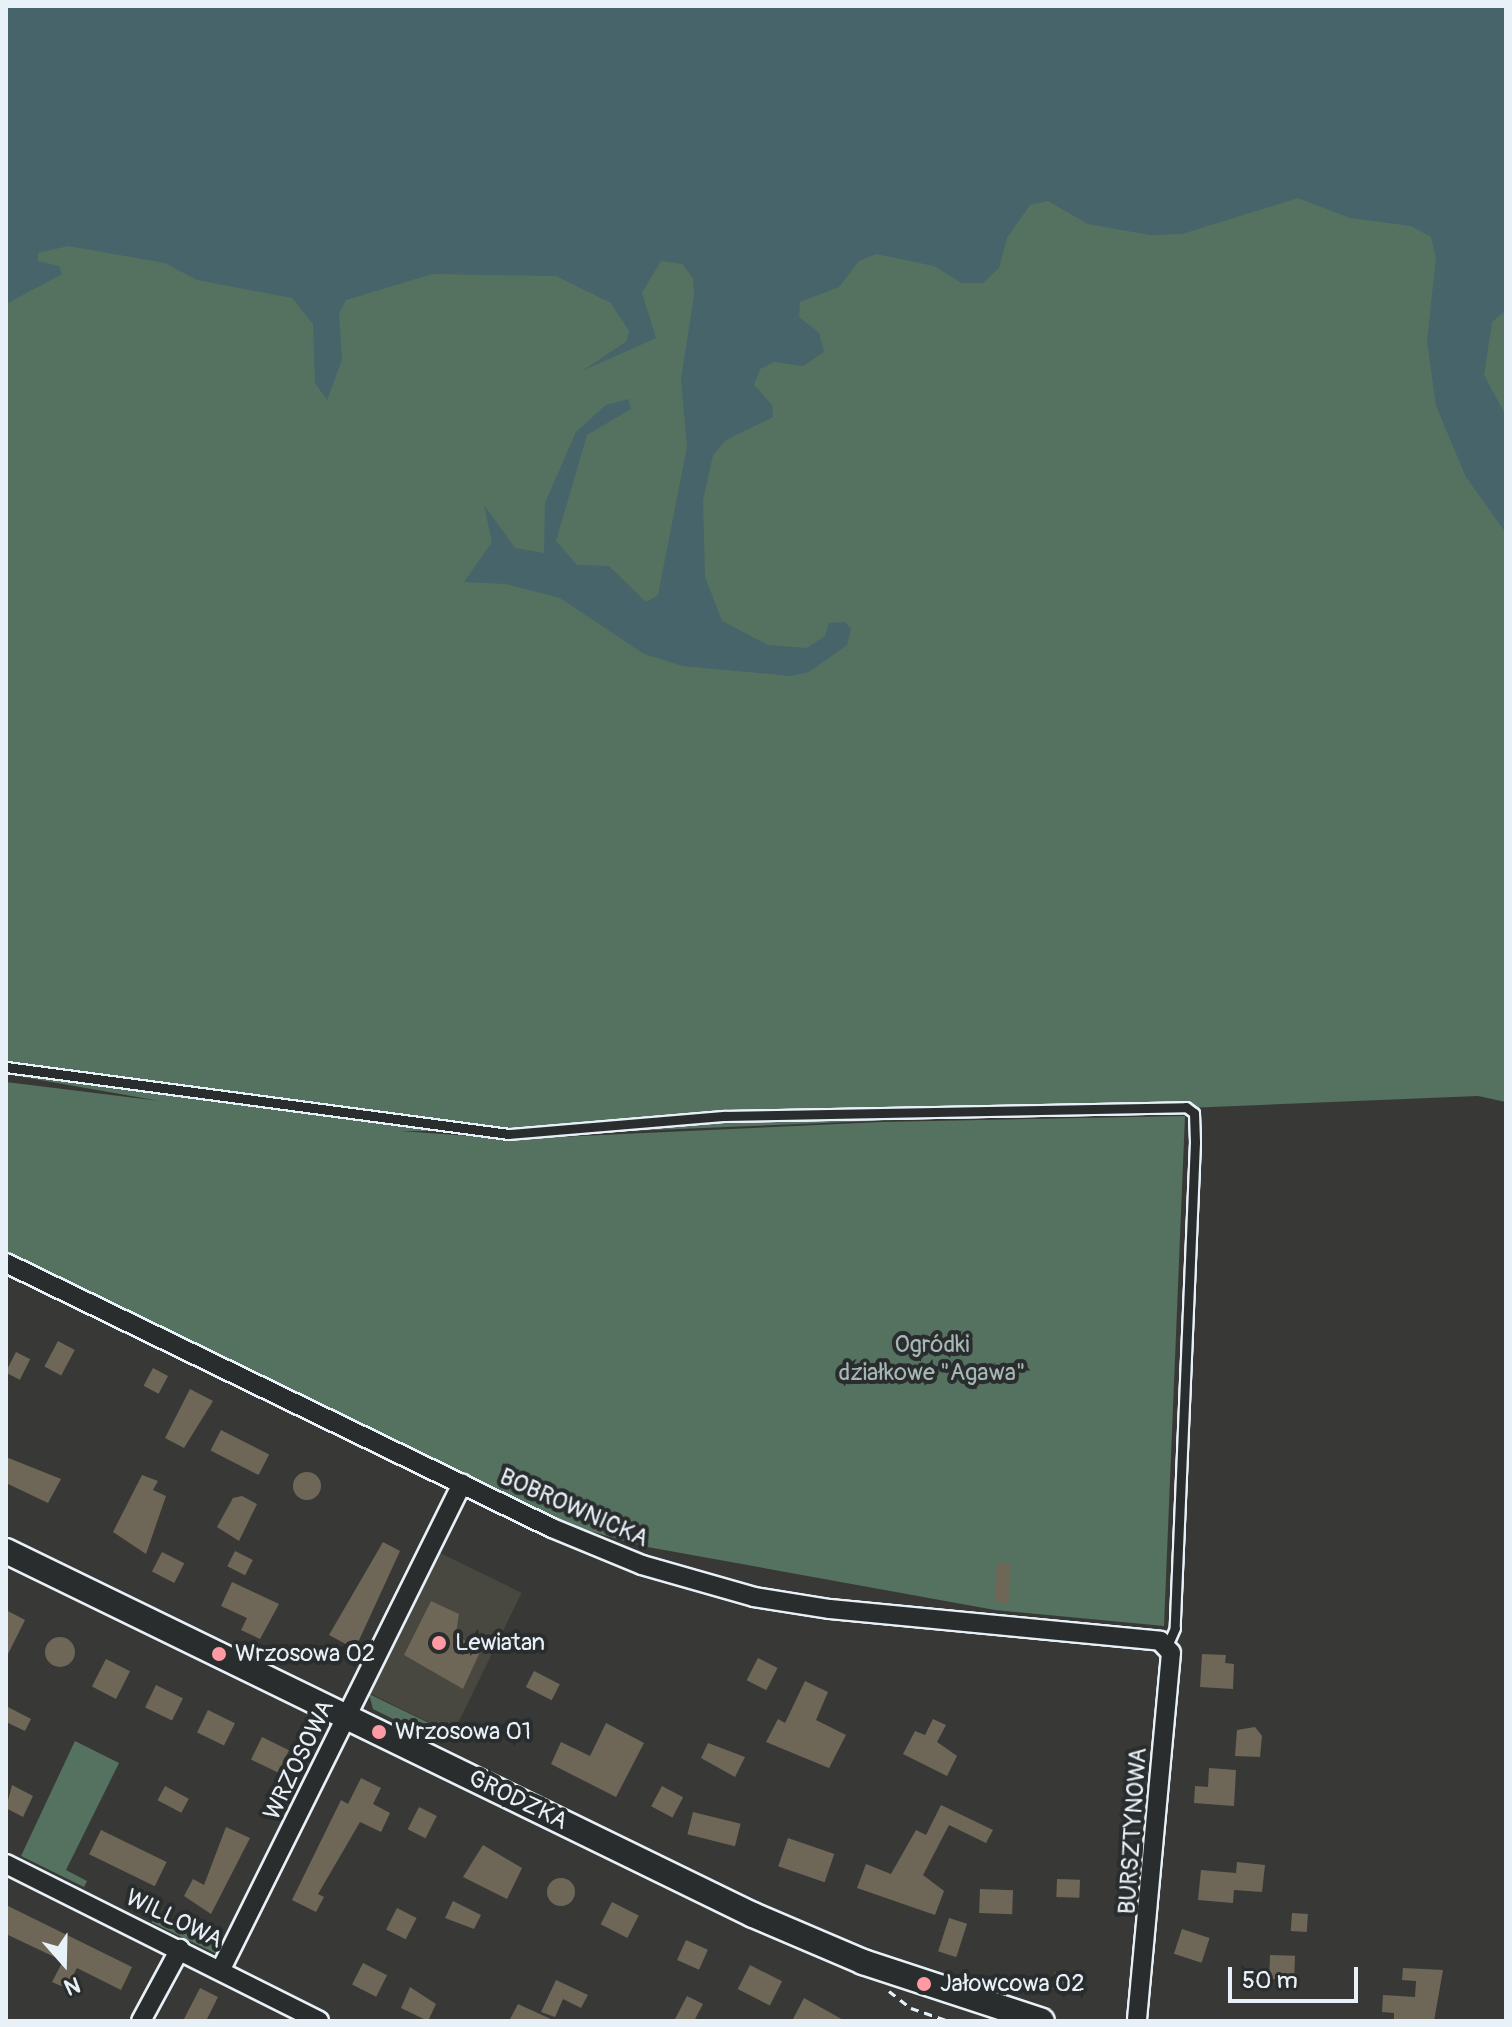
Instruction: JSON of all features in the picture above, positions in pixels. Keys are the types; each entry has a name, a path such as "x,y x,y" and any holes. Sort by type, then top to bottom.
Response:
{"street":[{"name":"BOBROWNICKA","path":"6,1263 462,1484 614,1554 754,1597 1037,1625 1167,1646"},
{"name":"WRZOSOWA","path":"221,1969 462,1484"},
{"name":"GRODZKA","path":"6,1551 819,1944 1042,2021"},
{"name":"BURSZTYNOWA","path":"1137,2021 1167,1646"},
{"name":"WILLOWA","path":"6,1864 221,1969 319,2021"},
{"path":"141,2021 180,1949"}],"lane":[{"path":"6,1067 509,1134 724,1116 1186,1107 1194,1113 1195,1142 1175,1628 1167,1646"}],"shaded area":[{"path":"438,1552 522,1593 453,1734 369,1693"}],"green space":[{"name":"Ogródki działkowe \"Agawa\"","path":"6,6 1506,6 1506,1102 1478,1096 605,1132 400,1131 515,1139 882,1122 1185,1116 1164,1626 995,1610 642,1546 555,1521 6,1256 6,1082 160,1101 6,1074"},
{"path":"369,1694 433,1725 428,1736 373,1709"},
{"path":"75,1741 119,1763 66,1870 87,1881 84,1887 21,1856"},
{"path":"155,1915 223,1948 220,1956 151,1922"}],"water":[{"path":"6,6 1506,6 1506,310 1492,322 1484,375 1506,416 1506,533 1466,477 1436,406 1427,341 1436,258 1431,237 1411,226 1350,218 1298,198 1182,234 1150,235 1088,224 1048,201 1030,205 1007,238 999,268 983,283 962,283 934,266 876,254 859,261 839,287 800,302 799,317 819,333 824,352 803,366 774,362 760,369 754,385 772,405 773,417 726,440 713,455 703,500 705,577 722,621 768,645 807,648 825,636 829,623 845,622 851,629 847,645 809,672 791,676 683,666 644,654 560,598 506,584 464,582 492,542 484,505 515,548 544,553 545,503 576,432 606,405 628,399 631,409 587,435 556,541 577,565 609,566 646,602 658,595 687,447 681,379 694,296 693,278 682,264 661,261 642,293 656,338 582,371 627,341 629,331 611,303 556,276 432,274 346,300 339,313 342,360 327,400 315,383 313,324 292,298 197,280 165,263 68,246 38,253 38,261 59,266 62,274 6,304"}],"building":[{"path":"58,1341 75,1350 61,1376 44,1367"},
{"path":"16,1352 30,1359 20,1380 6,1373"},
{"path":"153,1368 168,1376 159,1394 144,1386"},
{"path":"190,1389 213,1401 184,1448 165,1438"},
{"path":"221,1430 269,1455 259,1475 211,1450"},
{"path":"6,1457 61,1479 48,1503 6,1483"},
{"path":"307,1472 317,1476 321,1486 317,1496 307,1500 297,1496 293,1486 297,1476"},
{"path":"142,1475 158,1481 153,1490 166,1496 146,1554 113,1532"},
{"path":"242,1496 257,1504 239,1541 217,1527 233,1498"},
{"path":"383,1542 400,1551 355,1649 329,1635"},
{"path":"235,1551 253,1560 245,1575 227,1566"},
{"path":"162,1552 184,1563 174,1583 152,1572"},
{"path":"997,1563 1011,1564 1008,1603 994,1602"},
{"path":"232,1582 279,1604 260,1639 241,1630 247,1618 221,1606"},
{"name":"Lewiatan","path":"431,1601 459,1614 456,1634 480,1652 463,1689 404,1655"},
{"path":"6,1610 25,1620 6,1658"},
{"path":"60,1637 71,1641 75,1652 71,1663 60,1667 49,1663 45,1652 49,1641"},
{"path":"1202,1654 1226,1655 1225,1663 1234,1664 1233,1689 1200,1687"},
{"path":"758,1658 778,1668 766,1690 747,1680"},
{"path":"106,1659 130,1671 116,1699 92,1687"},
{"path":"534,1671 560,1684 552,1700 526,1687"},
{"path":"805,1681 828,1692 816,1720 846,1735 829,1768 766,1742 778,1719 785,1723"},
{"path":"156,1685 183,1698 172,1721 145,1707"},
{"path":"6,1706 31,1719 25,1731 6,1722"},
{"path":"208,1710 235,1723 224,1746 197,1732"},
{"path":"933,1719 946,1725 937,1742 957,1756 947,1776 903,1754 915,1731 925,1735"},
{"path":"606,1723 644,1743 616,1797 551,1764 561,1742 590,1756"},
{"path":"1255,1727 1262,1736 1260,1757 1235,1756 1237,1730"},
{"path":"262,1737 289,1750 278,1773 251,1759"},
{"path":"708,1743 745,1757 735,1777 701,1758"},
{"path":"1209,1768 1236,1770 1234,1806 1194,1803 1195,1786 1208,1787"},
{"path":"361,1778 381,1788 373,1804 390,1813 381,1832 360,1822 318,1894 324,1897 316,1912 292,1900 341,1800 348,1804"},
{"path":"12,1785 33,1796 23,1817 6,1808"},
{"path":"165,1786 189,1799 181,1813 157,1800"},
{"path":"662,1786 683,1797 672,1818 651,1806"},
{"path":"941,1805 993,1830 986,1843 949,1825 923,1875 944,1891 935,1915 857,1888 866,1864 891,1874 916,1830 926,1835"},
{"path":"419,1807 437,1816 425,1838 408,1829"},
{"path":"693,1812 741,1824 735,1846 687,1834"},
{"path":"226,1827 250,1838 211,1914 184,1896 193,1879 204,1885"},
{"path":"101,1830 167,1862 155,1886 89,1854"},
{"path":"788,1838 834,1854 825,1882 778,1866"},
{"path":"483,1845 522,1868 507,1899 463,1877"},
{"path":"1237,1862 1265,1865 1262,1892 1234,1890 1233,1903 1198,1900 1201,1870 1236,1873"},
{"path":"561,1878 571,1882 575,1892 571,1902 561,1906 551,1902 547,1892 551,1882"},
{"path":"1057,1879 1080,1880 1079,1898 1056,1897"},
{"path":"980,1889 1013,1890 1012,1914 979,1913"},
{"path":"453,1901 481,1915 474,1929 445,1918"},
{"path":"612,1902 639,1916 627,1938 601,1924"},
{"path":"6,1905 132,1967 121,1990 77,1968 66,1988 52,1982 63,1961 6,1934"},
{"path":"397,1908 417,1918 406,1939 386,1929"},
{"path":"1292,1913 1308,1914 1307,1932 1291,1931"},
{"path":"949,1918 967,1924 956,1957 938,1951"},
{"path":"1182,1929 1210,1938 1202,1963 1174,1954"},
{"path":"686,1940 708,1950 699,1970 677,1960"},
{"path":"1270,1955 1295,1956 1294,1980 1269,1979"},
{"path":"363,1963 387,1975 376,1997 352,1984"},
{"path":"750,1965 782,1981 770,2005 738,1989"},
{"path":"1403,1968 1443,1970 1434,2021 1394,2021 1394,2013 1382,2012 1383,1995 1415,1997 1416,1981 1402,1980"},
{"path":"1055,1972 1074,1978 1069,1994 1050,1988"},
{"path":"556,1980 588,1995 581,2008 563,1999 555,2017 541,2012"},
{"path":"410,1987 436,2004 428,2021 401,2008"},
{"path":"200,1988 218,1997 206,2021 183,2021"},
{"path":"687,1996 703,2004 694,2021 674,2021"},
{"path":"804,1998 845,2021 792,2021"},
{"path":"518,2004 555,2021 509,2021"}],"place":[{"name":"Lewiatan","path":"439,1643"},
{"name":"Wrzosowa 02","path":"219,1654"},
{"name":"Wrzosowa 01","path":"379,1732"},
{"name":"Jałowcowa 02","path":"924,1984"}]}
